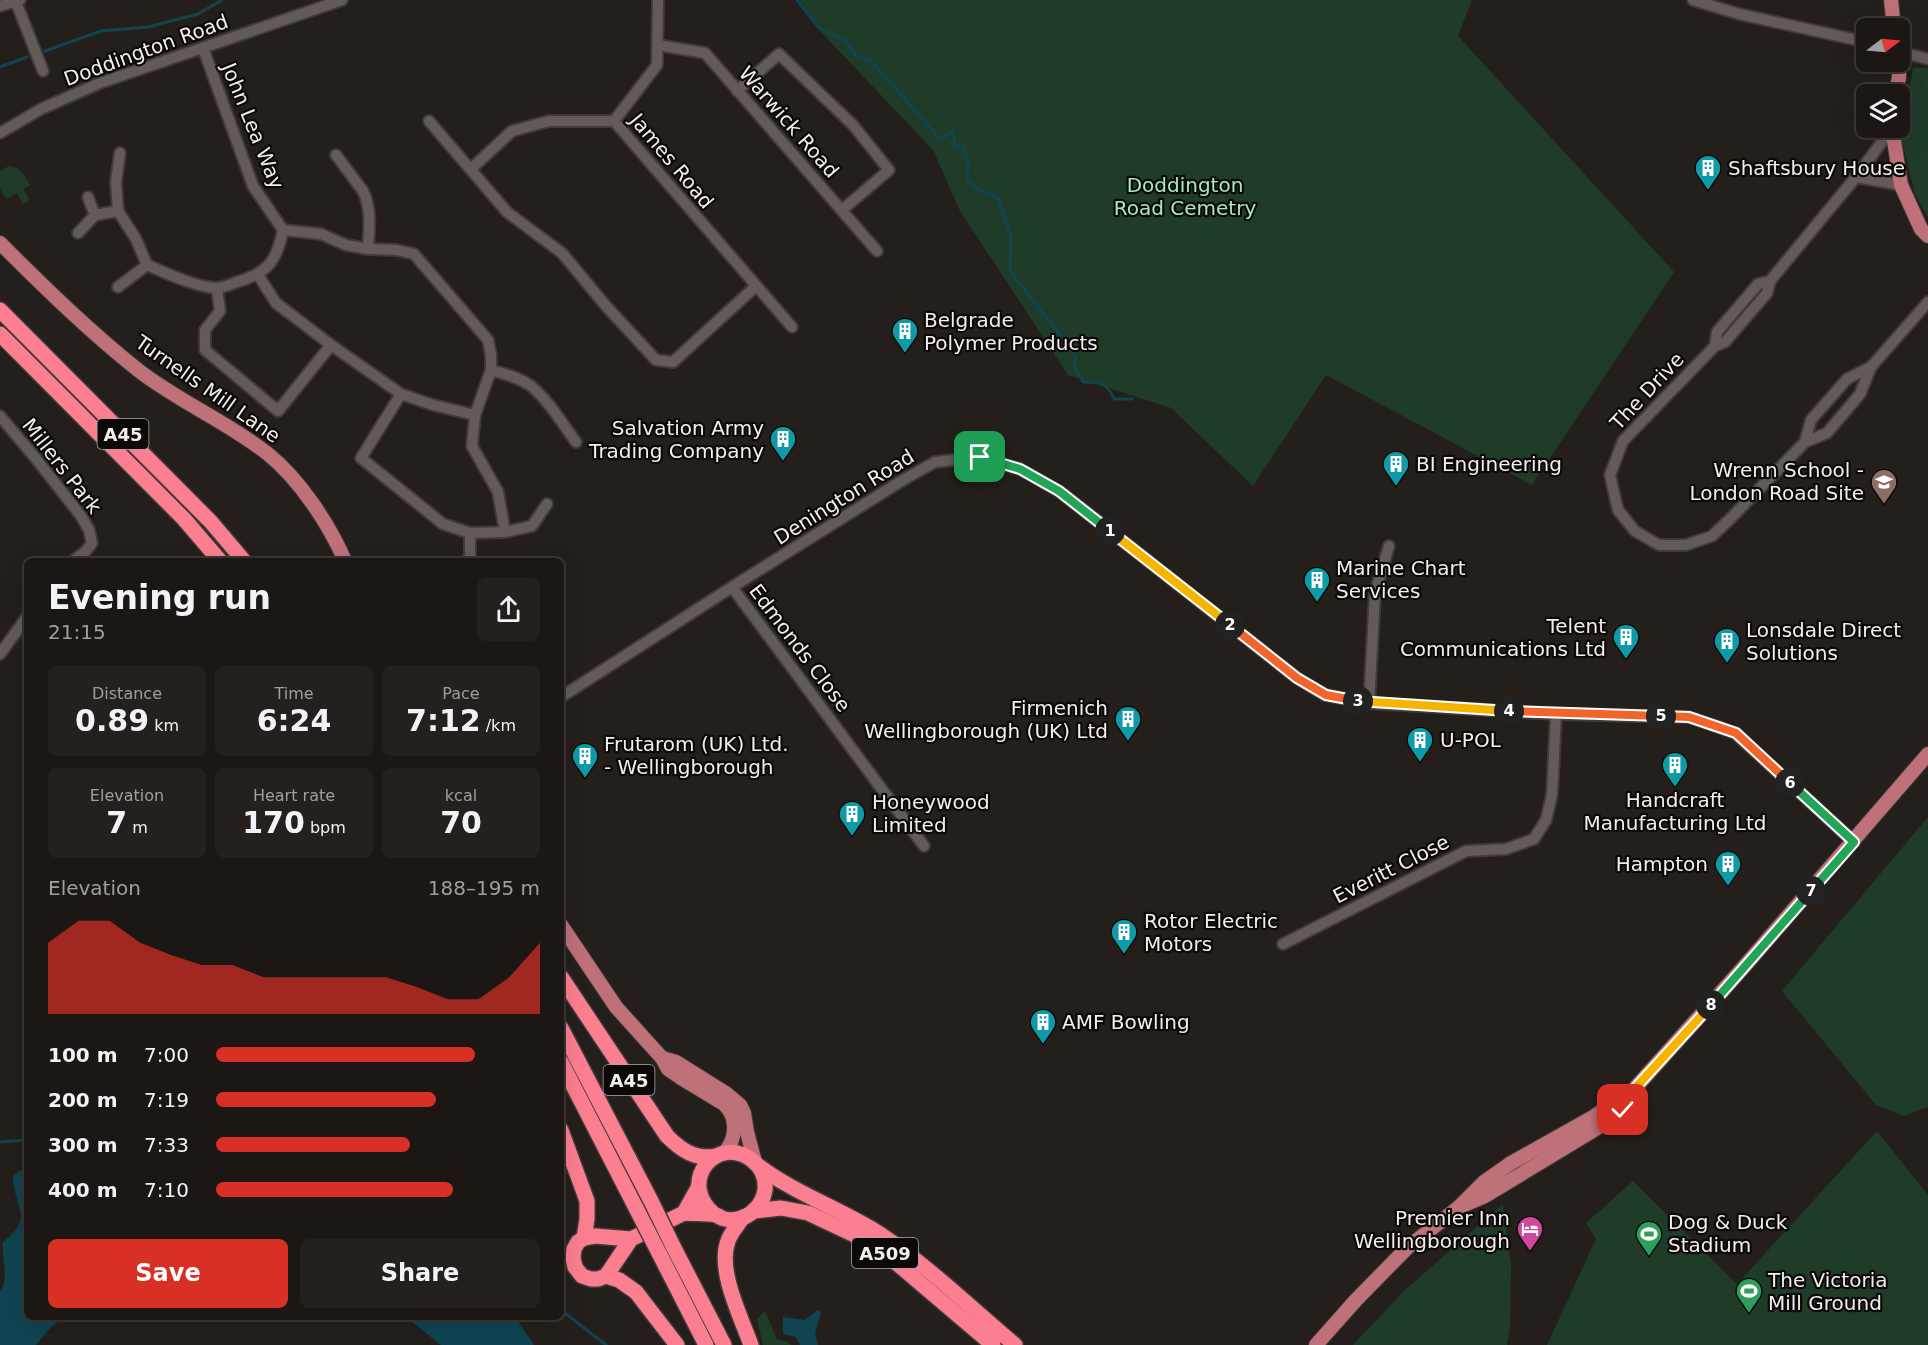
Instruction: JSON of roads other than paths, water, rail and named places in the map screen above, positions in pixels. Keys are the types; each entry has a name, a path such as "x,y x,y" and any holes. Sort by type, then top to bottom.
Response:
{"highway":[{"name":"A45","path":"0,310 211,522 241,558"},
{"name":"A45","path":"0,334 184,519 217,558"},
{"name":"A45","path":"564,981 677,1146 696,1156 707,1158 720,1154"},
{"name":"A45","path":"564,1034 724,1345"},
{"name":"A45","path":"564,1068 706,1345"},
{"path":"564,1138 587,1201 584,1238"},
{"path":"748,1214 734,1219 724,1219 707,1208 701,1199 698,1188 703,1168 720,1154 736,1152 746,1156 758,1165 765,1186 760,1204 748,1214 728,1240 725,1260 729,1284 751,1345"},
{"name":"A509","path":"758,1165 787,1186 858,1222 903,1250 1015,1345"},
{"path":"684,1213 698,1188"},
{"name":"A509","path":"748,1214 781,1208 808,1213 861,1238 886,1254 993,1345"},
{"path":"631,1239 595,1236 584,1238 574,1249 574,1267 582,1276 598,1279 606,1276 631,1239 684,1213 716,1215"},
{"path":"606,1276 619,1280 636,1292 677,1345"}],"main road":[{"path":"1891,0 1893,18"},
{"path":"1893,138 1900,185 1921,229 1928,236"},
{"name":"Turnells Mill Lane","path":"0,243 60,303 139,370 268,454 293,478 318,513 343,558"},
{"path":"1316,1345 1407,1248 1459,1207 1477,1188 1511,1163 1627,1097 1854,842 1928,754"},
{"path":"564,929 616,1007 662,1058 668,1069 729,1108 734,1122 733,1140 720,1154"},
{"path":"662,1058 676,1062 727,1094 740,1105 758,1165"}],"street":[{"name":"Doddington Road","path":"0,133 50,104 100,83 342,0"},
{"name":"James Road","path":"658,0 657,65 614,121 792,327"},
{"path":"1693,0 1739,14 1856,40"},
{"path":"0,6 18,1 43,71"},
{"name":"Warwick Road","path":"658,45 705,53 877,251"},
{"name":"John Lea Way","path":"203,48 253,186 283,230"},
{"path":"737,91 779,54 853,125 889,170 842,210"},
{"path":"1910,54 1928,58"},
{"path":"429,121 507,212 562,253 606,306 656,360 673,362 756,286"},
{"path":"471,169 512,132 549,121 614,121"},
{"name":"The Drive","path":"1885,138 1856,177 1770,281 1767,292 1725,342 1714,346 1623,441 1610,475 1618,510 1635,531 1659,545 1686,545 1712,536 1805,441 1827,433 1860,394 1871,367 1928,302"},
{"path":"120,153 116,182 118,210 136,239 147,265 188,281 217,288 258,275 279,250 283,230 321,234 346,245 368,249 398,250 414,254 488,340 491,370 475,415 472,446 498,492 505,532"},
{"path":"336,155 363,191 370,208 368,249"},
{"path":"1856,177 1900,185"},
{"path":"88,197 95,215"},
{"path":"78,233 95,215 118,210"},
{"path":"118,287 147,265"},
{"path":"258,275 276,303 401,394 433,405 475,415"},
{"path":"217,288 220,311 205,330 205,350 278,411 331,345"},
{"name":"The Drive","path":"1805,441 1811,420 1847,379 1871,367"},
{"path":"491,370 530,385 548,403 576,442"},
{"path":"401,394 361,458 443,524 470,533 505,532 532,526 547,504"},
{"name":"Millers Park","path":"1,421 52,478 89,530 92,543 76,558"},
{"name":"Denington Road","path":"564,695 903,480 935,462 980,457 1020,469 1059,491 1297,678 1326,695 1369,703 1556,714 1689,717 1736,733 1854,842"},
{"path":"468,558 470,533"},
{"path":"1369,703 1375,593 1389,546"},
{"name":"Edmonds Close","path":"732,587 924,846"},
{"path":"0,654 24,621"},
{"name":"Everitt Close","path":"1283,944 1466,851 1506,849 1534,839 1546,820 1551,795 1556,714"}],"water":[{"path":"24,1170 24,1320 61,1320 51,1327 36,1345 0,1345 0,1292 5,1274 3,1242 13,1233 20,1219 13,1176"},
{"path":"817,1310 821,1312 815,1333 818,1345 800,1345 796,1337 783,1334 783,1317 805,1320"},
{"path":"410,1320 517,1320 534,1345 441,1345"}],"waterway":[{"path":"45,51 101,31 148,27 198,14 222,0"},
{"path":"797,0 819,28 844,40 857,56 873,63 941,140 953,131 955,146 964,148 968,164 967,179 974,187 998,198 1011,237 1010,271 1075,354 1075,368 1083,382 1102,384 1114,399 1132,399"},
{"path":"0,67 27,57"},
{"path":"0,1142 24,1140"},
{"path":"564,1312 606,1345"}],"place":[{"name":"Shaftsbury House","path":"1708,191"},
{"name":"Belgrade Polymer Products","path":"905,354"},
{"name":"Salvation Army Trading Company","path":"783,462"},
{"name":"BI Engineering","path":"1396,487"},
{"name":"Wrenn School - London Road Site","path":"1884,505"},
{"name":"Marine Chart Services","path":"1317,603"},
{"name":"Telent Communications Ltd","path":"1626,660"},
{"name":"Lonsdale Direct Solutions","path":"1727,664"},
{"name":"Firmenich Wellingborough (UK) Ltd","path":"1128,742"},
{"name":"U-POL","path":"1420,763"},
{"name":"Frutarom (UK) Ltd. - Wellingborough","path":"585,779"},
{"name":"Handcraft Manufacturing Ltd","path":"1675,788"},
{"name":"Honeywood Limited","path":"852,837"},
{"name":"Hampton","path":"1728,887"},
{"name":"Rotor Electric Motors","path":"1124,955"},
{"name":"AMF Bowling","path":"1043,1045"},
{"name":"Premier Inn Wellingborough","path":"1530,1252"},
{"name":"Dog & Duck Stadium","path":"1649,1257"},
{"name":"The Victoria Mill Ground","path":"1749,1314"}],"park label":[{"name":"Doddington Road Cemetry","path":"1185,196"}]}
